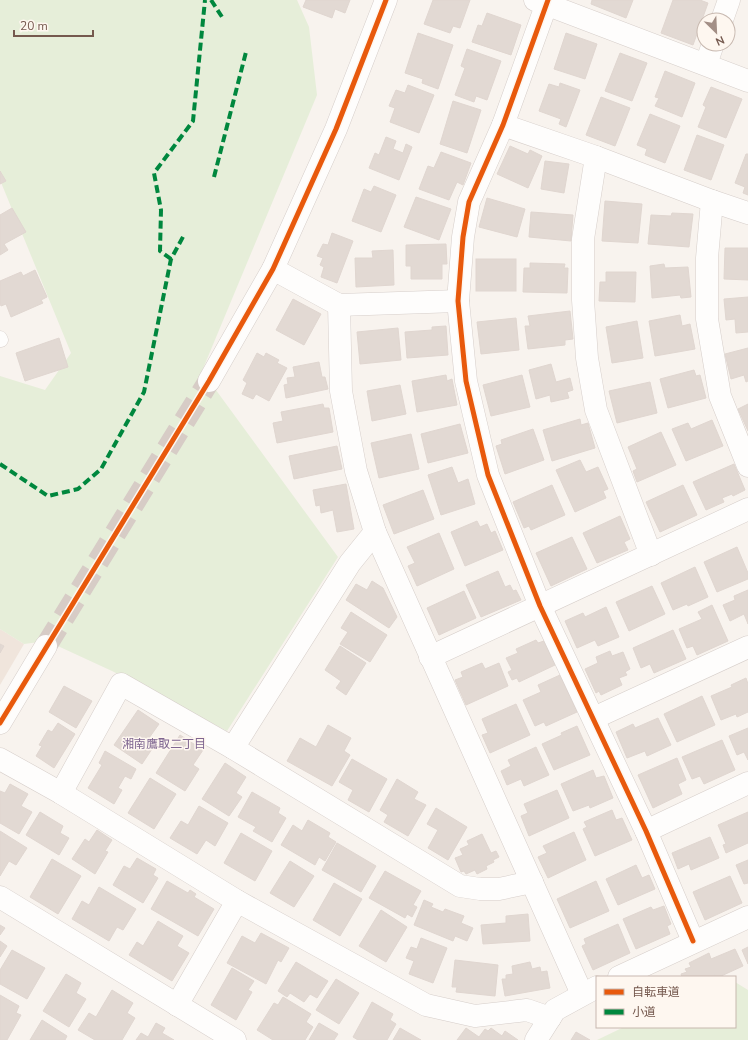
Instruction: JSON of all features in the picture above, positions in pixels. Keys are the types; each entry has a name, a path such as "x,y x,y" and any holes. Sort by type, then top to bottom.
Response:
{"street":[{"path":"209,381 273,269 336,130 386,0"},
{"path":"725,12 729,0"},
{"path":"693,941 646,831 540,606 488,475 466,381 458,301 463,237 469,202 503,125 543,1 748,81"},
{"path":"706,64 710,52"},
{"path":"503,125 596,157 748,213"},
{"path":"596,157 583,239 583,300 587,358 596,410 651,554"},
{"path":"712,201 707,258 707,318 720,396 748,466"},
{"path":"273,269 339,305 458,301"},
{"path":"339,305 341,391 356,471 375,532 532,882 590,991 555,1010 536,1040"},
{"path":"430,657 748,509"},
{"path":"232,748 350,563 375,532"},
{"path":"0,723 46,646"},
{"path":"594,718 748,647"},
{"path":"62,793 122,684 232,748 460,886 480,889 500,889 532,882"},
{"path":"0,759 62,793 237,901 426,1005 475,1016 527,1010 550,1018"},
{"path":"646,831 748,783"},
{"path":"0,897 236,1040"},
{"path":"177,1005 237,901"},
{"path":"621,976 693,941 748,917"}],"shaded area":[{"path":"0,629 24,644 0,685"}],"green space":[{"path":"0,0 297,0 309,27 317,95 202,371 338,557 227,731 112,671 47,641 24,644 0,629 0,376 45,390 71,353 0,180"},
{"path":"736,983 748,990 748,1040 597,1040 622,1028 736,1028"}],"building":[{"path":"306,0 350,0 345,13 335,9 332,18 303,7"},
{"path":"433,0 470,0 460,28 453,26 450,33 424,24"},
{"path":"592,0 633,0 626,18 591,4"},
{"path":"673,0 700,0 708,3 705,12 696,12 696,37 693,45 661,33"},
{"path":"487,13 521,25 511,55 472,42 478,25 482,26"},
{"path":"418,33 453,45 438,89 422,83 423,79 405,73"},
{"path":"566,33 597,44 585,79 554,69"},
{"path":"467,49 501,61 487,100 476,96 474,102 455,95 465,68 461,66"},
{"path":"620,53 647,63 632,101 605,91"},
{"path":"665,71 695,83 682,117 655,106 659,98 655,97"},
{"path":"560,83 580,90 566,127 559,124 561,119 539,111 549,84 559,87"},
{"path":"408,85 434,95 419,133 390,122 395,108 389,106 396,90 405,93"},
{"path":"711,87 742,99 726,138 698,127 706,107 703,105"},
{"path":"601,97 630,108 615,146 586,135"},
{"path":"453,101 481,110 467,153 440,144"},
{"path":"650,114 680,126 665,163 645,155 647,149 637,145"},
{"path":"697,135 724,145 711,180 684,170"},
{"path":"386,137 396,141 393,149 403,153 406,144 412,147 399,180 369,168 375,153 379,155"},
{"path":"510,146 528,154 530,150 542,156 528,188 497,174"},
{"path":"441,152 471,163 463,185 457,182 449,200 419,189 428,166 434,168"},
{"path":"746,154 748,154 748,195 743,193 745,187 735,183"},
{"path":"545,161 569,164 564,193 541,189"},
{"path":"0,171 6,181 0,184"},
{"path":"374,186 396,195 381,232 352,221 364,189 371,192"},
{"path":"416,197 451,209 439,240 404,227"},
{"path":"487,198 525,209 517,237 479,227"},
{"path":"605,201 642,204 638,243 602,241"},
{"path":"12,208 26,232 4,244 8,250 0,255 0,215"},
{"path":"531,212 573,215 571,241 529,237"},
{"path":"672,213 693,214 689,247 648,244 651,215 671,216"},
{"path":"332,233 353,241 337,283 321,277 324,267 320,265 323,258 317,256 323,244 328,245"},
{"path":"446,244 447,264 442,264 442,279 411,279 411,266 406,266 406,245"},
{"path":"725,248 748,248 748,280 724,279"},
{"path":"393,250 394,285 356,287 355,258 373,258 372,251"},
{"path":"476,259 516,259 516,291 476,291"},
{"path":"530,263 565,264 564,268 568,268 567,293 523,292 524,268 530,268"},
{"path":"664,264 665,268 688,267 691,297 681,298 680,295 652,298 650,266"},
{"path":"35,270 47,297 41,300 43,303 11,317 6,304 1,306 0,304 0,281 21,272 23,276"},
{"path":"606,272 636,272 635,302 599,301 600,282 606,282"},
{"path":"748,297 748,332 736,333 735,319 726,320 724,299"},
{"path":"293,299 321,314 304,345 276,330"},
{"path":"570,311 573,339 565,340 565,345 528,349 525,326 530,326 528,316"},
{"path":"680,315 682,326 690,324 695,349 655,356 649,321"},
{"path":"516,318 519,350 481,354 477,322"},
{"path":"637,321 643,358 612,363 606,327"},
{"path":"446,326 448,355 407,358 405,332 432,330 432,327"},
{"path":"398,328 401,360 360,364 357,332"},
{"path":"59,338 68,367 25,381 16,353"},
{"path":"748,348 748,381 746,382 744,375 731,379 725,354"},
{"path":"257,353 264,357 266,353 279,360 277,363 287,368 269,401 256,394 253,399 242,394 247,383 243,380"},
{"path":"319,362 322,377 325,377 328,389 286,398 284,385 288,384 287,378 295,377 293,367"},
{"path":"551,364 556,382 570,378 573,390 567,392 569,398 551,402 550,395 536,399 529,370"},
{"path":"694,370 696,376 700,375 706,398 668,408 660,379"},
{"path":"446,375 447,381 452,379 457,405 417,412 412,381"},
{"path":"522,375 530,407 491,416 483,385"},
{"path":"650,382 657,413 617,423 609,391"},
{"path":"400,385 406,414 372,421 367,391"},
{"path":"323,404 324,408 329,408 333,432 277,443 273,423 283,421 281,412"},
{"path":"748,404 748,431 738,409"},
{"path":"580,419 581,425 588,423 595,448 552,461 543,430"},
{"path":"712,420 723,446 686,461 672,429 688,423 691,429"},
{"path":"460,424 468,453 428,463 421,434"},
{"path":"533,429 544,460 505,474 496,446 502,444 501,440"},
{"path":"661,432 676,465 637,482 633,471 637,469 628,447"},
{"path":"411,434 419,469 379,478 371,443"},
{"path":"337,446 342,469 294,479 289,456"},
{"path":"580,460 586,472 598,467 608,489 603,491 606,498 575,512 556,470"},
{"path":"734,464 745,490 733,496 732,494 722,498 724,502 706,510 693,482"},
{"path":"452,467 458,483 468,479 475,504 441,515 428,475"},
{"path":"346,484 354,529 337,532 333,510 321,513 320,505 316,506 313,490"},
{"path":"552,485 565,515 531,530 529,526 524,528 513,502"},
{"path":"683,485 697,515 660,532 646,502"},
{"path":"423,490 434,519 394,534 383,505"},
{"path":"620,516 630,539 624,542 628,550 597,563 583,533"},
{"path":"477,521 480,527 487,524 491,533 495,531 503,550 465,566 451,532"},
{"path":"439,533 454,569 417,586 408,566 415,563 407,547"},
{"path":"572,537 587,569 551,586 536,553"},
{"path":"737,547 748,573 748,579 717,592 704,562"},
{"path":"695,567 708,597 688,606 687,604 673,610 661,583"},
{"path":"498,571 505,587 510,585 513,591 516,590 521,600 481,617 466,585"},
{"path":"372,581 383,588 397,617 389,628 346,600 356,584 367,590"},
{"path":"652,586 665,614 629,631 616,602"},
{"path":"748,590 748,624 744,614 730,621 723,605 735,600 734,596"},
{"path":"464,591 476,618 439,635 427,608"},
{"path":"712,605 728,641 697,655 693,646 687,648 679,629 702,619 698,612"},
{"path":"606,607 619,637 598,646 595,640 577,648 565,621 583,613 585,617"},
{"path":"351,612 387,635 370,662 340,644 348,632 341,628"},
{"path":"673,630 686,659 654,673 650,664 641,668 633,648"},
{"path":"536,640 538,643 544,641 555,665 519,682 517,678 512,680 508,672 512,670 506,658 518,653 516,649"},
{"path":"0,644 4,646 0,653"},
{"path":"340,646 366,663 346,695 336,688 341,681 325,670"},
{"path":"610,651 612,656 623,652 630,669 625,672 627,675 619,678 622,685 601,695 599,691 596,693 585,669 598,663 596,657"},
{"path":"482,663 485,669 499,663 508,686 466,705 455,680 463,677 461,672"},
{"path":"560,675 577,712 546,726 544,722 535,726 523,700 541,692 538,685"},
{"path":"746,678 748,684 748,712 737,717 736,714 721,720 711,696 732,687 731,685"},
{"path":"64,686 92,701 76,728 49,712"},
{"path":"702,696 715,725 677,742 664,714"},
{"path":"516,704 530,735 490,753 482,735 488,733 482,719"},
{"path":"138,710 159,724 149,738 156,743 142,764 114,745"},
{"path":"658,718 671,745 647,756 645,751 627,758 616,732 633,724 635,728"},
{"path":"58,723 75,734 54,768 36,756 42,746 39,745 48,730 52,732"},
{"path":"328,725 351,738 344,751 350,755 332,786 287,761 300,738 316,747"},
{"path":"577,726 590,755 554,770 542,744"},
{"path":"748,728 748,760 744,752 737,755 729,736"},
{"path":"180,735 203,750 193,765 199,769 185,791 156,773"},
{"path":"722,740 735,770 704,784 700,776 692,779 682,757"},
{"path":"536,747 549,775 524,786 521,779 507,785 501,771 511,766 508,760"},
{"path":"105,751 136,769 131,779 125,776 118,788 122,790 114,804 88,788 102,765 99,763"},
{"path":"677,758 686,780 678,784 682,794 653,808 638,775"},
{"path":"352,759 387,779 369,812 348,800 353,790 339,782"},
{"path":"225,763 246,777 236,793 242,797 229,816 202,799"},
{"path":"593,770 596,778 604,776 613,798 590,808 589,805 573,811 561,784"},
{"path":"150,778 176,794 154,829 128,813"},
{"path":"397,779 418,792 414,799 426,805 408,836 384,822 388,815 380,810"},
{"path":"10,784 28,794 21,806 32,812 19,834 0,823 0,791 5,793"},
{"path":"557,790 569,818 529,836 521,816 528,813 524,804"},
{"path":"252,792 280,808 278,813 286,818 272,842 253,831 256,827 238,817"},
{"path":"199,806 228,823 215,846 206,840 197,854 170,838 181,821 188,825"},
{"path":"436,808 467,827 448,860 428,848 438,830 427,824"},
{"path":"612,810 616,820 622,818 632,840 595,856 583,829 587,827 584,822"},
{"path":"40,812 63,826 60,833 69,838 59,855 26,835"},
{"path":"748,812 748,843 726,853 723,845 726,844 718,825"},
{"path":"308,820 330,833 328,837 336,842 325,861 319,857 315,865 281,845 293,825 302,831"},
{"path":"97,830 112,840 105,851 108,852 95,874 72,859 85,839 89,842"},
{"path":"0,831 27,848 16,865 9,861 0,876"},
{"path":"574,832 586,860 548,878 538,857 547,853 543,846"},
{"path":"241,833 272,851 255,881 224,863"},
{"path":"482,834 491,853 496,851 499,857 493,860 494,862 486,866 487,869 477,874 475,870 466,874 464,871 461,872 455,858 463,855 460,849 469,845 467,841"},
{"path":"710,837 719,858 691,870 689,864 678,869 672,853"},
{"path":"337,843 376,866 361,892 322,870"},
{"path":"137,858 156,869 153,875 158,878 143,903 113,885 124,866 130,869"},
{"path":"52,859 81,876 58,914 30,897"},
{"path":"748,860 748,883 744,884 736,865"},
{"path":"290,861 314,876 294,907 270,893"},
{"path":"636,865 642,878 649,875 655,889 618,905 606,879"},
{"path":"385,871 421,891 413,905 417,907 412,917 407,914 405,918 369,898"},
{"path":"730,876 742,903 705,920 693,892"},
{"path":"167,881 188,893 190,890 196,894 194,897 214,909 198,936 151,909"},
{"path":"596,881 609,911 570,928 557,899"},
{"path":"334,883 362,899 340,936 313,920"},
{"path":"99,887 136,909 123,930 117,927 109,941 72,919 82,901 89,905"},
{"path":"424,900 433,904 431,907 443,912 445,909 464,916 461,923 473,928 467,941 455,936 453,941 414,925"},
{"path":"664,906 671,924 667,926 670,934 636,949 623,919 651,907 653,910"},
{"path":"381,910 407,927 386,962 359,946"},
{"path":"528,914 530,941 483,944 481,925 506,923 506,916"},
{"path":"158,921 183,936 177,946 189,953 172,981 129,955 137,942 143,946"},
{"path":"618,924 630,953 593,970 582,946 586,944 584,939"},
{"path":"0,925 5,928 0,935"},
{"path":"261,933 289,948 281,962 278,960 266,984 227,963 242,936 255,943"},
{"path":"421,938 447,948 433,983 409,974 414,961 406,958 411,947 417,949"},
{"path":"0,941 7,946 0,957"},
{"path":"748,947 748,964 742,950"},
{"path":"735,949 743,966 721,976 682,976 681,974 687,972 685,969 691,967 689,963 709,953 711,959"},
{"path":"12,950 45,968 27,999 0,984 0,970"},
{"path":"455,960 498,965 495,996 456,992 457,987 452,987"},
{"path":"296,962 328,981 317,998 310,994 304,1002 290,993 287,997 278,991"},
{"path":"530,962 532,969 540,967 541,972 547,971 550,988 505,996 502,979 506,979 506,975 513,974 512,966"},
{"path":"232,968 254,981 248,990 252,992 236,1020 211,1005"},
{"path":"66,974 81,983 76,993 86,999 69,1027 43,1011"},
{"path":"336,979 359,993 339,1024 316,1010"},
{"path":"112,990 133,1003 127,1013 135,1018 122,1040 95,1040 78,1030 89,1013 96,1017"},
{"path":"0,995 19,1006 16,1013 21,1015 7,1040 0,1040"},
{"path":"283,997 311,1014 306,1022 313,1027 305,1040 273,1040 257,1030 274,1003 278,1005"},
{"path":"372,1002 393,1014 390,1020 396,1024 387,1040 358,1040 353,1037"},
{"path":"42,1020 67,1036 65,1040 30,1040"},
{"path":"156,1023 165,1028 162,1033 174,1040 136,1040 141,1033 148,1037"},
{"path":"319,1023 338,1034 334,1040 309,1040"},
{"path":"400,1028 421,1040 393,1040"},
{"path":"466,1028 479,1037 485,1029 488,1031 491,1028 502,1036 505,1031 518,1040 457,1040"},
{"path":"576,1032 590,1040 571,1040"}],"tunnel":[{"path":"46,646 209,381"}],"marked path":[{"path":"171,259 160,251 161,210 154,173 193,121 205,0"},
{"path":"211,0 224,20"},
{"path":"214,177 246,52"},
{"path":"0,464 48,496 78,489 101,469 144,392 171,259 184,235"}],"cycle path":[{"path":"0,723 209,381 273,269 336,129 386,0"},
{"path":"548,0 503,125 469,202 463,237 458,301 466,381 488,475 540,606 646,831 693,941"}],"district":[{"name":"湘南鷹取二丁目","path":"164,744"}]}
